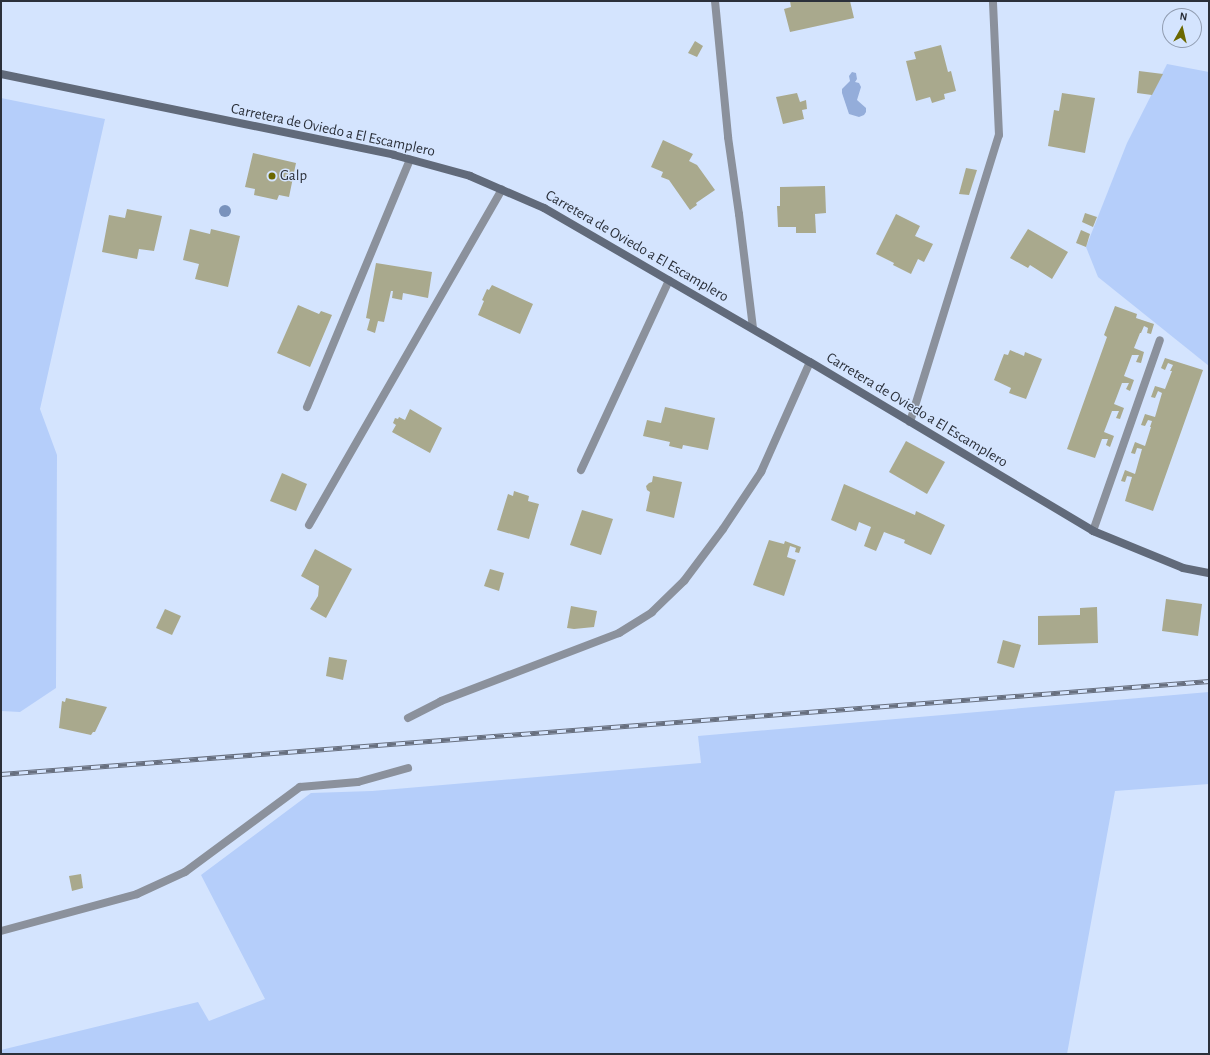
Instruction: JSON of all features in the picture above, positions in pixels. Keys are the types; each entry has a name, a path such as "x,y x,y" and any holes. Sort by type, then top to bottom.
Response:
{"street":[{"path":"715,1 728,137 753,328"},
{"path":"910,422 999,135 993,1"},
{"name":"Carretera de Oviedo a El Escamplero","path":"1,74 410,160 470,176 544,208 753,328 1093,531 1183,568 1209,572"},
{"path":"307,407 410,160"},
{"path":"309,525 502,190"},
{"path":"581,470 669,280"},
{"path":"1093,531 1160,340"},
{"path":"408,718 441,701 619,633 652,612 684,581 723,529 761,472 810,362"},
{"path":"1,931 137,894 185,872 300,787 358,782 408,768"}],"shaded area":[{"path":"1167,64 1209,72 1209,366 1098,277 1086,247 1127,143"},
{"path":"852,72 856,73 857,79 855,82 859,83 861,87 857,100 866,108 864,115 859,117 849,114 842,93 842,89 850,81 849,76"},
{"path":"1,98 105,119 40,409 57,455 56,688 20,712 1,711"},
{"path":"1209,692 1209,784 1115,791 1067,1054 1,1054 1,1050 198,1002 209,1021 265,999 201,875 311,793 372,791 701,763 698,736"}],"building":[{"path":"790,1 850,1 854,18 790,32 784,9 791,7"},
{"path":"695,41 703,46 697,57 688,53"},
{"path":"941,45 948,72 951,71 956,91 944,94 945,99 932,103 930,97 916,101 906,61 916,59 914,52"},
{"path":"1139,71 1163,74 1152,95 1137,93"},
{"path":"797,93 800,102 806,100 807,109 802,110 804,119 783,124 776,97"},
{"path":"1062,93 1095,98 1085,153 1048,146 1054,110 1059,111"},
{"path":"663,140 693,154 689,161 697,165 715,190 696,203 697,205 690,210 669,180 661,177 663,172 651,167"},
{"path":"253,153 296,163 289,197 279,195 277,200 254,195 255,189 245,187"},
{"path":"966,168 977,170 969,195 959,194"},
{"path":"825,186 826,213 815,214 816,233 796,233 796,227 778,227 777,206 780,206 780,187"},
{"path":"127,209 162,216 154,251 139,249 137,259 102,252 109,215 125,218"},
{"path":"1085,213 1097,217 1093,227 1082,222"},
{"path":"896,214 920,226 915,236 933,244 924,262 918,259 911,274 876,254"},
{"path":"190,229 210,234 211,229 240,236 228,287 195,279 199,264 183,260"},
{"path":"1028,229 1068,252 1052,279 1030,265 1028,268 1010,258"},
{"path":"1081,230 1090,234 1086,247 1076,243"},
{"path":"376,263 432,272 428,298 403,293 402,300 392,298 393,291 391,291 384,322 378,321 375,333 367,330 370,319 366,318"},
{"path":"492,285 533,304 520,334 478,315 487,289 489,290"},
{"path":"298,305 319,314 321,311 332,315 310,367 277,353"},
{"path":"1115,306 1137,314 1136,318 1154,324 1151,334 1147,333 1148,328 1144,326 1134,348 1144,352 1141,363 1136,362 1139,355 1132,355 1124,376 1134,380 1130,391 1126,389 1129,383 1122,383 1114,404 1124,408 1120,419 1116,418 1119,411 1112,411 1104,432 1114,436 1110,447 1106,445 1108,439 1102,439 1095,458 1067,449 1107,337 1104,335"},
{"path":"1010,350 1024,356 1025,352 1042,359 1026,399 1009,393 1011,388 994,380 1004,354 1008,355"},
{"path":"1165,358 1203,370 1153,511 1125,501 1132,477 1127,476 1125,482 1121,481 1125,470 1135,474 1142,449 1137,448 1135,454 1131,453 1135,442 1145,446 1152,421 1148,420 1145,426 1141,425 1145,414 1155,417 1162,393 1158,391 1155,398 1151,397 1155,386 1165,389 1172,371 1170,371 1173,365 1168,363 1165,370 1161,368"},
{"path":"665,407 715,418 708,450 683,445 682,449 669,446 670,442 643,436 647,420 661,423"},
{"path":"410,409 442,428 430,453 392,432 396,425 393,423 395,418 398,419 399,417 405,420"},
{"path":"906,441 945,462 927,494 889,472"},
{"path":"282,473 307,484 296,511 270,501"},
{"path":"653,476 682,482 674,518 646,511 650,492 647,490 646,486 652,482"},
{"path":"844,484 915,515 916,511 945,525 931,555 904,543 905,540 884,532 876,551 864,546 871,527 859,522 856,531 831,520"},
{"path":"514,491 529,496 528,501 539,504 529,539 497,530 508,494 513,496"},
{"path":"582,510 613,519 601,555 570,545"},
{"path":"769,540 784,544 785,541 801,547 799,553 795,552 796,548 790,546 787,557 796,560 784,596 753,585"},
{"path":"315,549 352,569 326,618 310,609 318,596 319,586 301,576"},
{"path":"490,569 504,573 499,591 484,586"},
{"path":"1166,599 1202,604 1198,636 1162,631"},
{"path":"571,606 597,611 594,627 574,629 567,628"},
{"path":"1097,607 1098,643 1038,645 1038,616 1080,615 1080,608"},
{"path":"165,609 181,616 172,635 156,628"},
{"path":"1003,640 1021,645 1014,668 997,663"},
{"path":"329,657 347,660 343,680 326,676"},
{"path":"66,698 107,707 95,732 91,735 59,728 62,701 65,702"},
{"path":"81,874 83,888 72,891 69,876"}],"railway":[{"path":"1,774 1209,681"}],"place":[{"name":"Galp","path":"272,176"}]}
